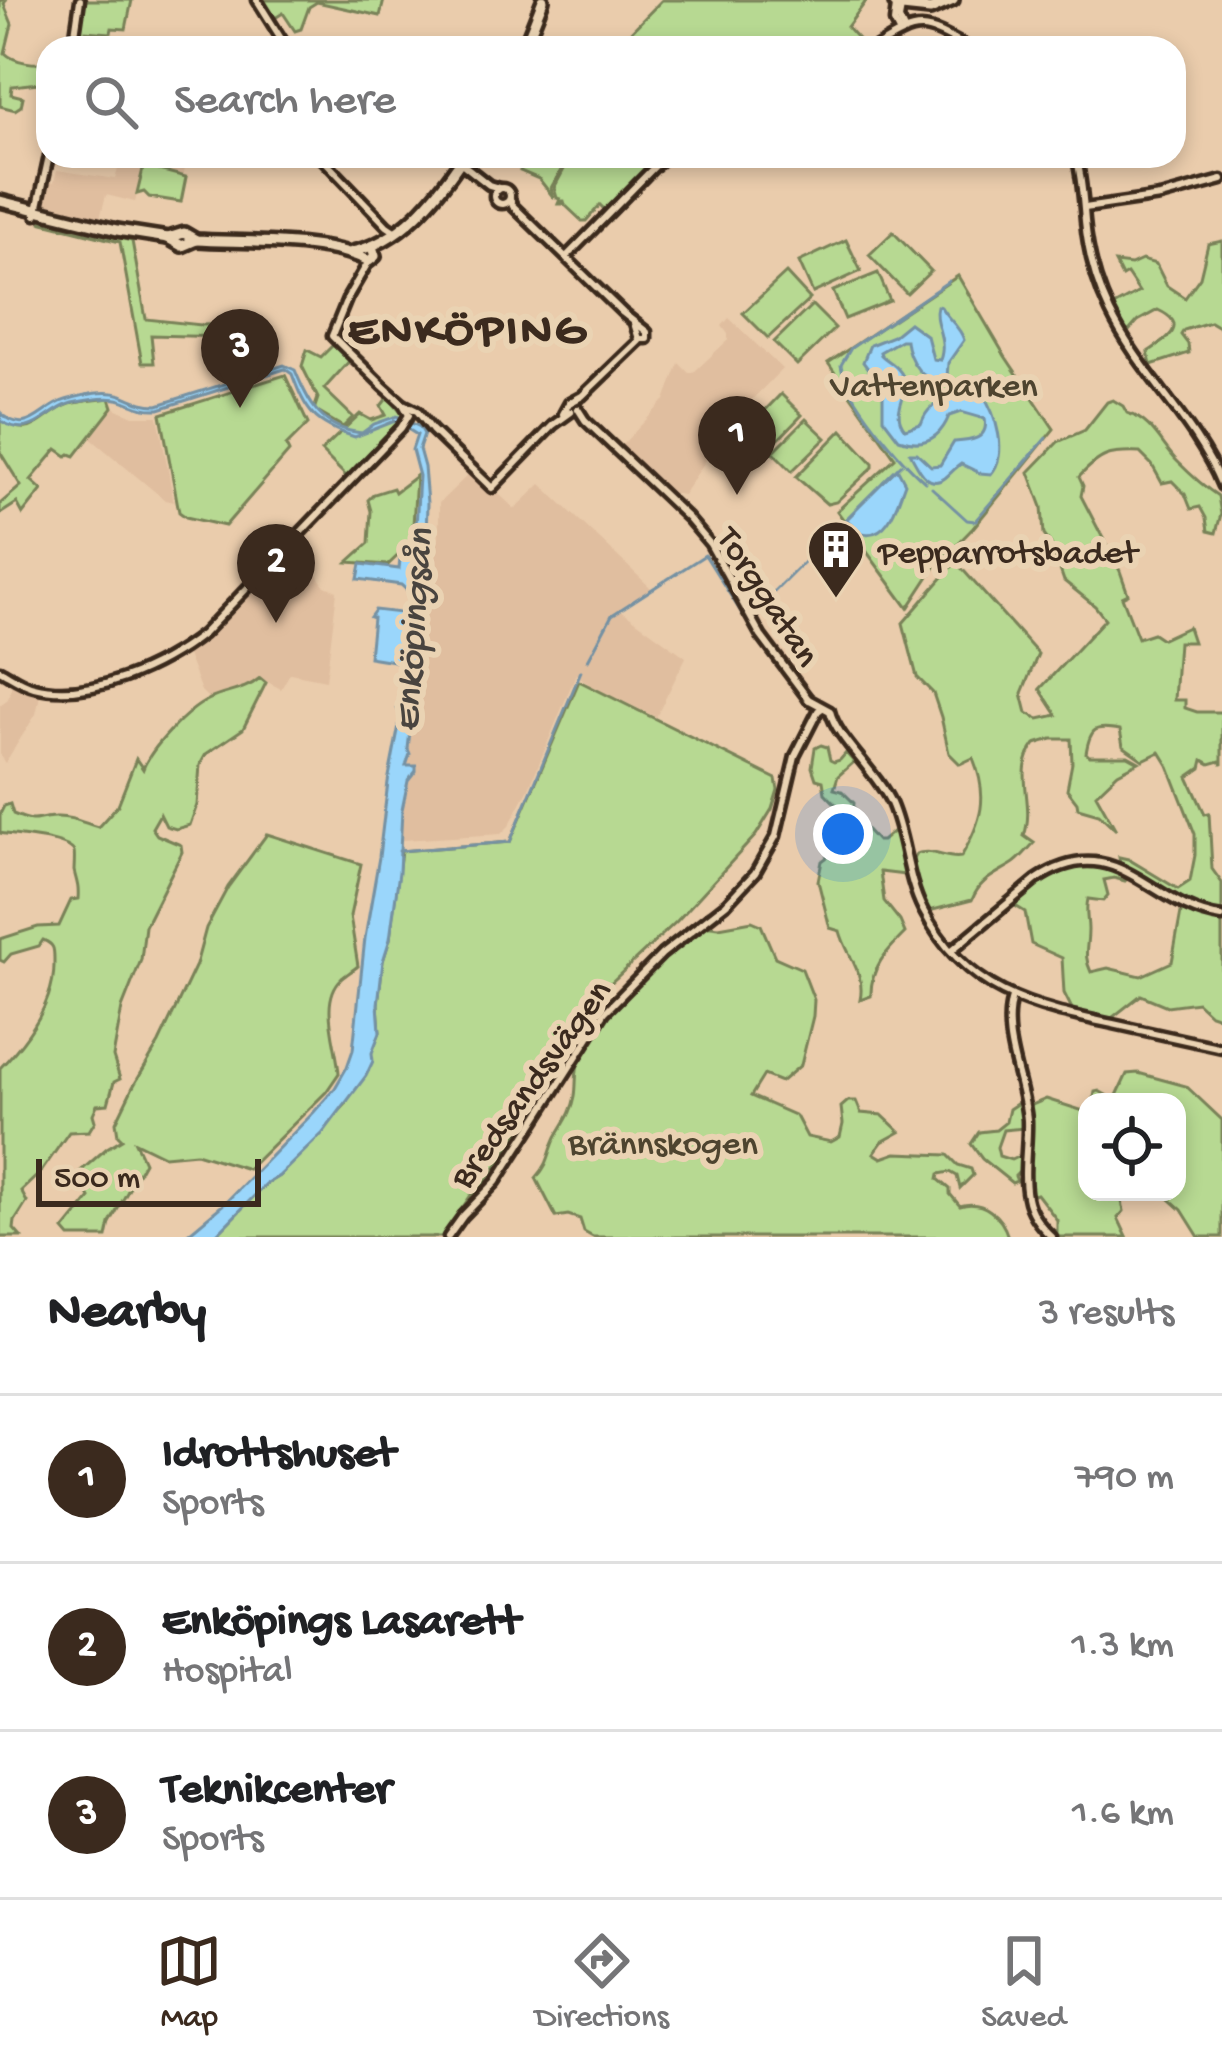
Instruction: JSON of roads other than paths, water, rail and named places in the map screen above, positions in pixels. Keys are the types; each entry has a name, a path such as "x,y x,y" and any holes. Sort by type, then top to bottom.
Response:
{"main road":[{"path":"529,36 544,0"},
{"path":"898,3 930,10 951,0"},
{"path":"0,204 174,238 184,232 192,240 303,245 367,257 432,199 455,168"}],"street":[{"path":"76,36 82,0"},
{"path":"257,0 280,36"},
{"path":"898,3 902,31"},
{"path":"894,36 920,27 947,36"},
{"path":"36,213 49,168"},
{"path":"332,168 396,233"},
{"path":"367,257 332,336 403,404 410,418 424,423 492,488 639,336 634,323 509,203 507,189 494,188 472,168"},
{"path":"566,257 653,168"},
{"path":"1078,168 1094,272 1112,317 1199,440 1222,486"},
{"path":"1084,208 1160,197 1222,180"},
{"path":"575,247 576,267"},
{"name":"Torggatan","path":"573,408 710,544 761,636 822,716"},
{"path":"0,670 38,688 72,688 121,679 178,652 203,634 410,418"},
{"path":"822,716 875,774 898,819 919,901 934,928 983,980 1042,1009 1222,1048"},
{"name":"Bredsandsvägen","path":"448,1237 496,1182 605,1012 662,954 726,904 755,873 776,836 800,744 822,716"},
{"path":"952,950 1042,876 1076,863 1121,868 1182,905 1222,916"},
{"path":"1012,997 1011,1041 1027,1122 1026,1192 1034,1217 1052,1237"}],"water":[{"name":"Vattenparken","path":"937,306 964,340 948,363 947,379 924,375 913,363 906,340 880,352 903,377 900,421 905,429 921,424 935,405 968,389 982,393 1000,445 991,474 961,464 945,478 927,479 910,453 917,453 931,466 940,465 954,442 981,435 985,419 961,412 949,416 930,439 899,439 883,418 883,389 863,362 870,345 909,323 927,336 933,359 940,360"},
{"name":"Enköpingsån","path":"284,365 295,370 318,413 336,426 362,433 397,416 420,427 424,434 419,449 427,503 424,605 406,766 416,766 416,771 408,781 402,810 399,872 378,1004 380,1032 366,1076 323,1133 214,1237 184,1237 225,1203 314,1112 335,1088 353,1050 365,938 401,715 397,708 408,662 369,657 370,617 375,610 409,614 410,625 415,598 401,585 358,579 361,564 399,569 400,559 415,544 419,476 412,450 417,435 395,421 355,437 330,427 307,407 285,369 159,409 116,399 90,400 72,403 22,428 1,421 0,412 10,420 26,422 66,400 102,393 158,405"},
{"path":"897,468 905,483 891,517 879,531 862,533 846,519"}],"waterway":[{"path":"925,482 863,410 841,365 851,348 949,281"},
{"path":"932,488 967,520 975,521 1046,438"},
{"path":"883,482 902,464"},
{"path":"756,610 855,511"},
{"path":"588,660 612,615 705,555 744,617"},
{"path":"399,851 510,842 581,671"}],"place":[{"name":"Teknikcenter","path":"240,408"},
{"name":"Idrottshuset","path":"737,495"},
{"name":"Pepparrotsbadet","path":"836,600"},
{"name":"Enköpings Lasarett","path":"276,623"}],"district":[{"name":"ENKÖPING","path":"468,325"}],"park label":[{"name":"Brännskogen","path":"663,1140"}]}
